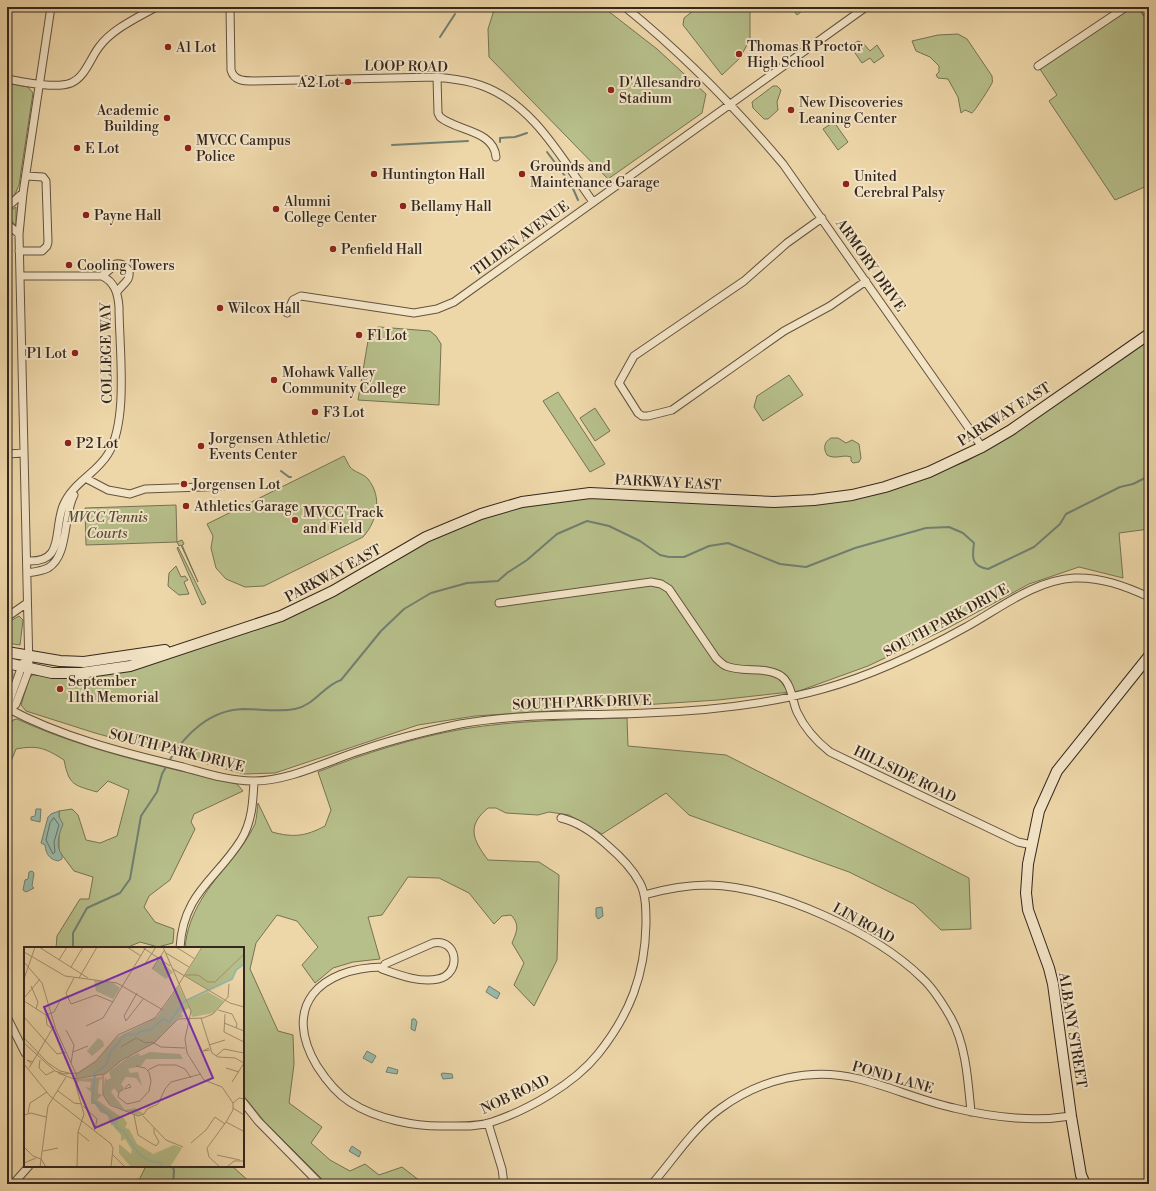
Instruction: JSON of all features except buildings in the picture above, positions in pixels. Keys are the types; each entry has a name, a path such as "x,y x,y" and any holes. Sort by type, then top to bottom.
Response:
{"street":[{"path":"8,711 9,702 25,668 28,657 19,234 23,193 51,7"},
{"path":"7,79 40,84 62,84 73,82 82,73 98,48 109,37 156,7"},
{"name":"LOOP ROAD","path":"230,7 231,66 232,74 238,79 254,81 438,78 460,80 480,85 501,94 524,110 544,134 593,202"},
{"name":"ARMORY DRIVE","path":"625,7 680,54 730,104 783,164 982,447"},
{"name":"TILDEN AVENUE","path":"287,314 293,300 301,296 403,312 424,312 454,302 866,7"},
{"path":"1038,66 1126,7"},
{"path":"1143,7 1149,16"},
{"path":"438,78 439,115 445,121 490,141 495,149 496,157"},
{"path":"19,251 42,251 47,246 48,242 46,181 43,177 26,176"},
{"path":"7,207 23,193"},
{"path":"822,218 787,243 744,281 631,360 620,379 620,386 638,413 642,416 661,414 672,410 781,333 830,306 866,281"},
{"path":"7,224 19,234"},
{"path":"20,276 102,276 116,264 122,264 127,268 129,273 128,279 117,292"},
{"name":"COLLEGE WAY","path":"27,573 47,568 58,559 70,504 85,480 108,455 120,425 121,413 117,292 110,281 102,276"},
{"name":"PARKWAY EAST","path":"7,663 52,673 105,671 130,666 175,650 241,631 281,616 333,591 426,537 468,518 522,502 590,493 774,502 814,500 852,495 885,487 929,472 982,447 1016,427 1149,334"},
{"path":"7,454 24,453"},
{"path":"85,480 108,490 130,494 145,488 231,486"},
{"name":"COLLEGE WAY","path":"27,561 42,561 52,552 63,507 75,487 85,480"},
{"name":"SOUTH PARK DRIVE","path":"8,711 81,738 220,777 254,781 273,780 412,734 463,724 541,716 693,710 792,697 827,688 907,658 1032,590 1056,581 1073,578 1117,583 1149,597"},
{"name":"HILLSIDE ROAD","path":"499,603 651,582 661,584 669,589 716,658 726,666 772,673 780,676 788,684 797,712 806,729 815,740 830,752 1018,842 1032,845"},
{"path":"7,617 27,603"},
{"name":"PARKWAY EAST","path":"7,652 60,662 84,662 175,650"},
{"name":"ALBANY STREET","path":"1085,1184 1081,1175 1071,1116 1053,984 1049,968 1028,910 1026,893 1032,845 1039,811 1057,770 1149,656"},
{"path":"180,947 184,924 192,902 201,887 236,847 249,822 253,804 254,781"},
{"name":"NOB ROAD","path":"382,967 385,964 437,942 444,943 453,953 454,962 452,970 446,977 436,980 410,977 397,974 382,967 354,970 326,980 308,1002 303,1016 303,1028 313,1059 324,1078 333,1088 350,1102 365,1110 405,1123 435,1127 472,1126 488,1123 528,1105 560,1087 578,1074 596,1055 620,1024 633,996 642,971 646,946 644,895 640,884 630,868 617,853 592,833 569,820 561,818"},
{"name":"LIN ROAD","path":"644,895 660,890 711,885 747,891 783,900 818,913 864,935 895,955 924,980 940,1000 951,1019 963,1055 971,1112"},
{"path":"7,1017 24,1051"},
{"name":"POND LANE","path":"652,1184 698,1129 720,1109 743,1094 778,1080 797,1076 841,1076 859,1079 953,1108 971,1112 1013,1117 1058,1118 1071,1116"},
{"path":"244,1103 258,1121 320,1184"},
{"path":"488,1123 502,1169 504,1184"},
{"path":"13,1184 28,1167"}],"green space":[{"name":"D'Allesandro Stadium","path":"495,7 603,7 657,49 706,94 702,113 608,179 489,57 488,29"},
{"path":"698,7 749,7 750,39 740,58 722,75 683,25 684,18"},
{"path":"791,7 807,7 797,15"},
{"path":"1134,7 1138,8 1149,23 1149,185 1115,200 1049,101 1057,95 1038,66"},
{"path":"958,34 967,39 992,76 991,85 972,113 965,110 961,113 958,97 948,79 938,78 936,75 939,72 939,66 930,57 916,51 912,41 938,35"},
{"path":"858,41 863,43 870,51 877,45 884,56 874,63 870,58 862,63 853,50 853,44"},
{"path":"7,83 28,87 33,93 19,185 15,194 7,203"},
{"path":"773,86 777,86 781,90 777,102 778,110 768,119 764,119 753,108 752,102"},
{"path":"834,122 848,142 838,150 823,129"},
{"path":"16,207 15,225 7,215 8,212"},
{"path":"379,327 430,331 436,336 441,344 439,405 358,400 370,329"},
{"path":"1149,339 1149,529 1119,533 1123,578 1079,567 1029,584 946,629 868,666 799,691 718,700 475,716 418,725 275,773 244,774 95,733 26,711 21,705 29,679 32,675 82,677 121,672 273,624 451,528 523,505 592,496 735,504 879,493 909,484 967,461 1007,438"},
{"path":"789,375 803,395 763,421 754,407 757,396"},
{"path":"558,392 605,464 590,472 543,401"},
{"path":"595,408 610,431 595,441 580,418"},
{"path":"831,438 838,438 846,443 852,440 859,444 861,458 859,462 853,463 851,461 851,457 848,456 833,457 827,455 825,445"},
{"name":"MVCC Track and Field","path":"344,456 352,469 368,479 376,494 377,501 375,517 368,531 363,537 264,586 245,587 226,579 216,568 211,548 213,536 207,524"},
{"name":"MVCC Tennis Courts","path":"176,505 177,542 86,545 85,508"},
{"path":"182,540 184,544 182,545 198,582 181,545 179,546 177,542"},
{"path":"178,547 206,603 202,605 177,548"},
{"path":"176,566 181,577 185,576 188,580 184,582 189,594 179,595 168,586 169,573"},
{"path":"19,616 23,620 20,645 7,643 7,623"},
{"path":"7,668 12,670 13,675 7,693"},
{"path":"627,718 628,746 726,755 969,878 971,929 941,930 914,904 849,872 689,815 666,793 602,834 569,815 549,812 538,815 506,813 496,808 488,808 477,821 474,827 474,833 479,846 488,860 539,862 559,875 557,960 534,1006 514,985 524,963 512,943 517,928 514,919 511,915 502,916 494,924 469,893 439,878 408,877 382,915 368,917 380,959 353,962 333,968 315,983 302,965 318,947 297,921 277,915 256,943 250,969 278,1031 293,1035 294,1064 289,1103 322,1127 311,1143 330,1160 350,1171 365,1164 379,1175 402,1167 424,1184 327,1184 264,1121 244,1096 244,947 185,947 190,923 195,911 215,880 238,852 250,834 255,824 258,803 272,832 287,835 300,835 312,832 325,826 331,810 318,772 389,747 463,729 524,722"},
{"path":"17,719 70,740 126,757 237,784 243,791 194,814 191,822 195,829 170,880 149,896 144,907 155,922 174,929 173,943 158,947 140,942 128,947 56,947 57,936 80,899 89,899 93,877 74,871 59,851 59,811 72,809 78,815 86,840 100,843 117,836 129,790 108,781 97,792 82,788 73,783 70,779 64,760 41,748 30,747 16,749 7,771 7,730 13,720"},
{"path":"146,1167 233,1167 252,1184 137,1184"}],"water":[{"path":"36,809 41,809 40,822 31,820 31,817 35,816"},
{"path":"59,811 59,817 63,824 58,844 62,859 58,861 50,857 46,851 45,845 41,843 48,817"},
{"path":"32,871 34,873 32,886 34,888 26,892 23,890 25,880 28,879 29,872"},
{"path":"602,907 603,916 598,919 596,916 596,908"},
{"path":"489,986 500,993 497,999 486,992"},
{"path":"412,1019 415,1019 417,1022 415,1031 411,1029"},
{"path":"367,1051 376,1056 372,1063 363,1058"},
{"path":"388,1067 398,1070 397,1074 386,1072"},
{"path":"441,1074 452,1074 453,1078 443,1079"},
{"path":"352,1146 361,1152 359,1157 349,1151"}],"waterway":[{"path":"440,37 455,14"},
{"path":"500,142 500,138 515,137 527,133"},
{"path":"392,145 468,141"},
{"path":"547,152 571,184 578,200"},
{"path":"281,471 291,477"},
{"path":"169,761 175,751 191,733 209,719 220,714 231,710 243,709 289,710 308,704 329,686 341,680 381,631 404,609 431,593 467,583 498,581 507,573 527,560 557,534 587,521 609,526 640,541 660,555 669,557 684,557 709,546 728,543 780,564 806,567 855,548 926,528 949,527 963,533 974,543 974,560 978,566 988,569 1034,547 1060,524 1066,514 1120,487 1133,484 1149,476"},
{"path":"73,947 73,933 87,908 120,893 130,879 141,816 157,792 162,774 167,765"},
{"path":"172,1167 174,1170 173,1184"}],"place":[{"name":"A1 Lot","path":"168,47"},
{"name":"Thomas R Proctor High School","path":"739,54"},
{"name":"A2 Lot","path":"348,82"},
{"name":"D'Allesandro Stadium","path":"611,90"},
{"name":"New Discoveries Leaning Center","path":"791,110"},
{"name":"Academic Building","path":"167,118"},
{"name":"E Lot","path":"77,148"},
{"name":"MVCC Campus Police","path":"188,148"},
{"name":"Huntington Hall","path":"374,174"},
{"name":"Grounds and Maintenance Garage","path":"522,174"},
{"name":"United Cerebral Palsy","path":"846,184"},
{"name":"Bellamy Hall","path":"403,206"},
{"name":"Alumni College Center","path":"276,209"},
{"name":"Payne Hall","path":"86,215"},
{"name":"Penfield Hall","path":"333,249"},
{"name":"Cooling Towers","path":"69,265"},
{"name":"Wilcox Hall","path":"220,308"},
{"name":"F1 Lot","path":"359,335"},
{"name":"P1 Lot","path":"75,353"},
{"name":"Mohawk Valley Community College","path":"274,380"},
{"name":"F3 Lot","path":"315,412"},
{"name":"P2 Lot","path":"68,443"},
{"name":"Jorgensen Athletic/ Events Center","path":"201,446"},
{"name":"Jorgensen Lot","path":"184,484"},
{"name":"Athletics Garage","path":"186,506"},
{"name":"MVCC Track and Field","path":"295,520"},
{"name":"September 11th Memorial","path":"60,689"}]}
